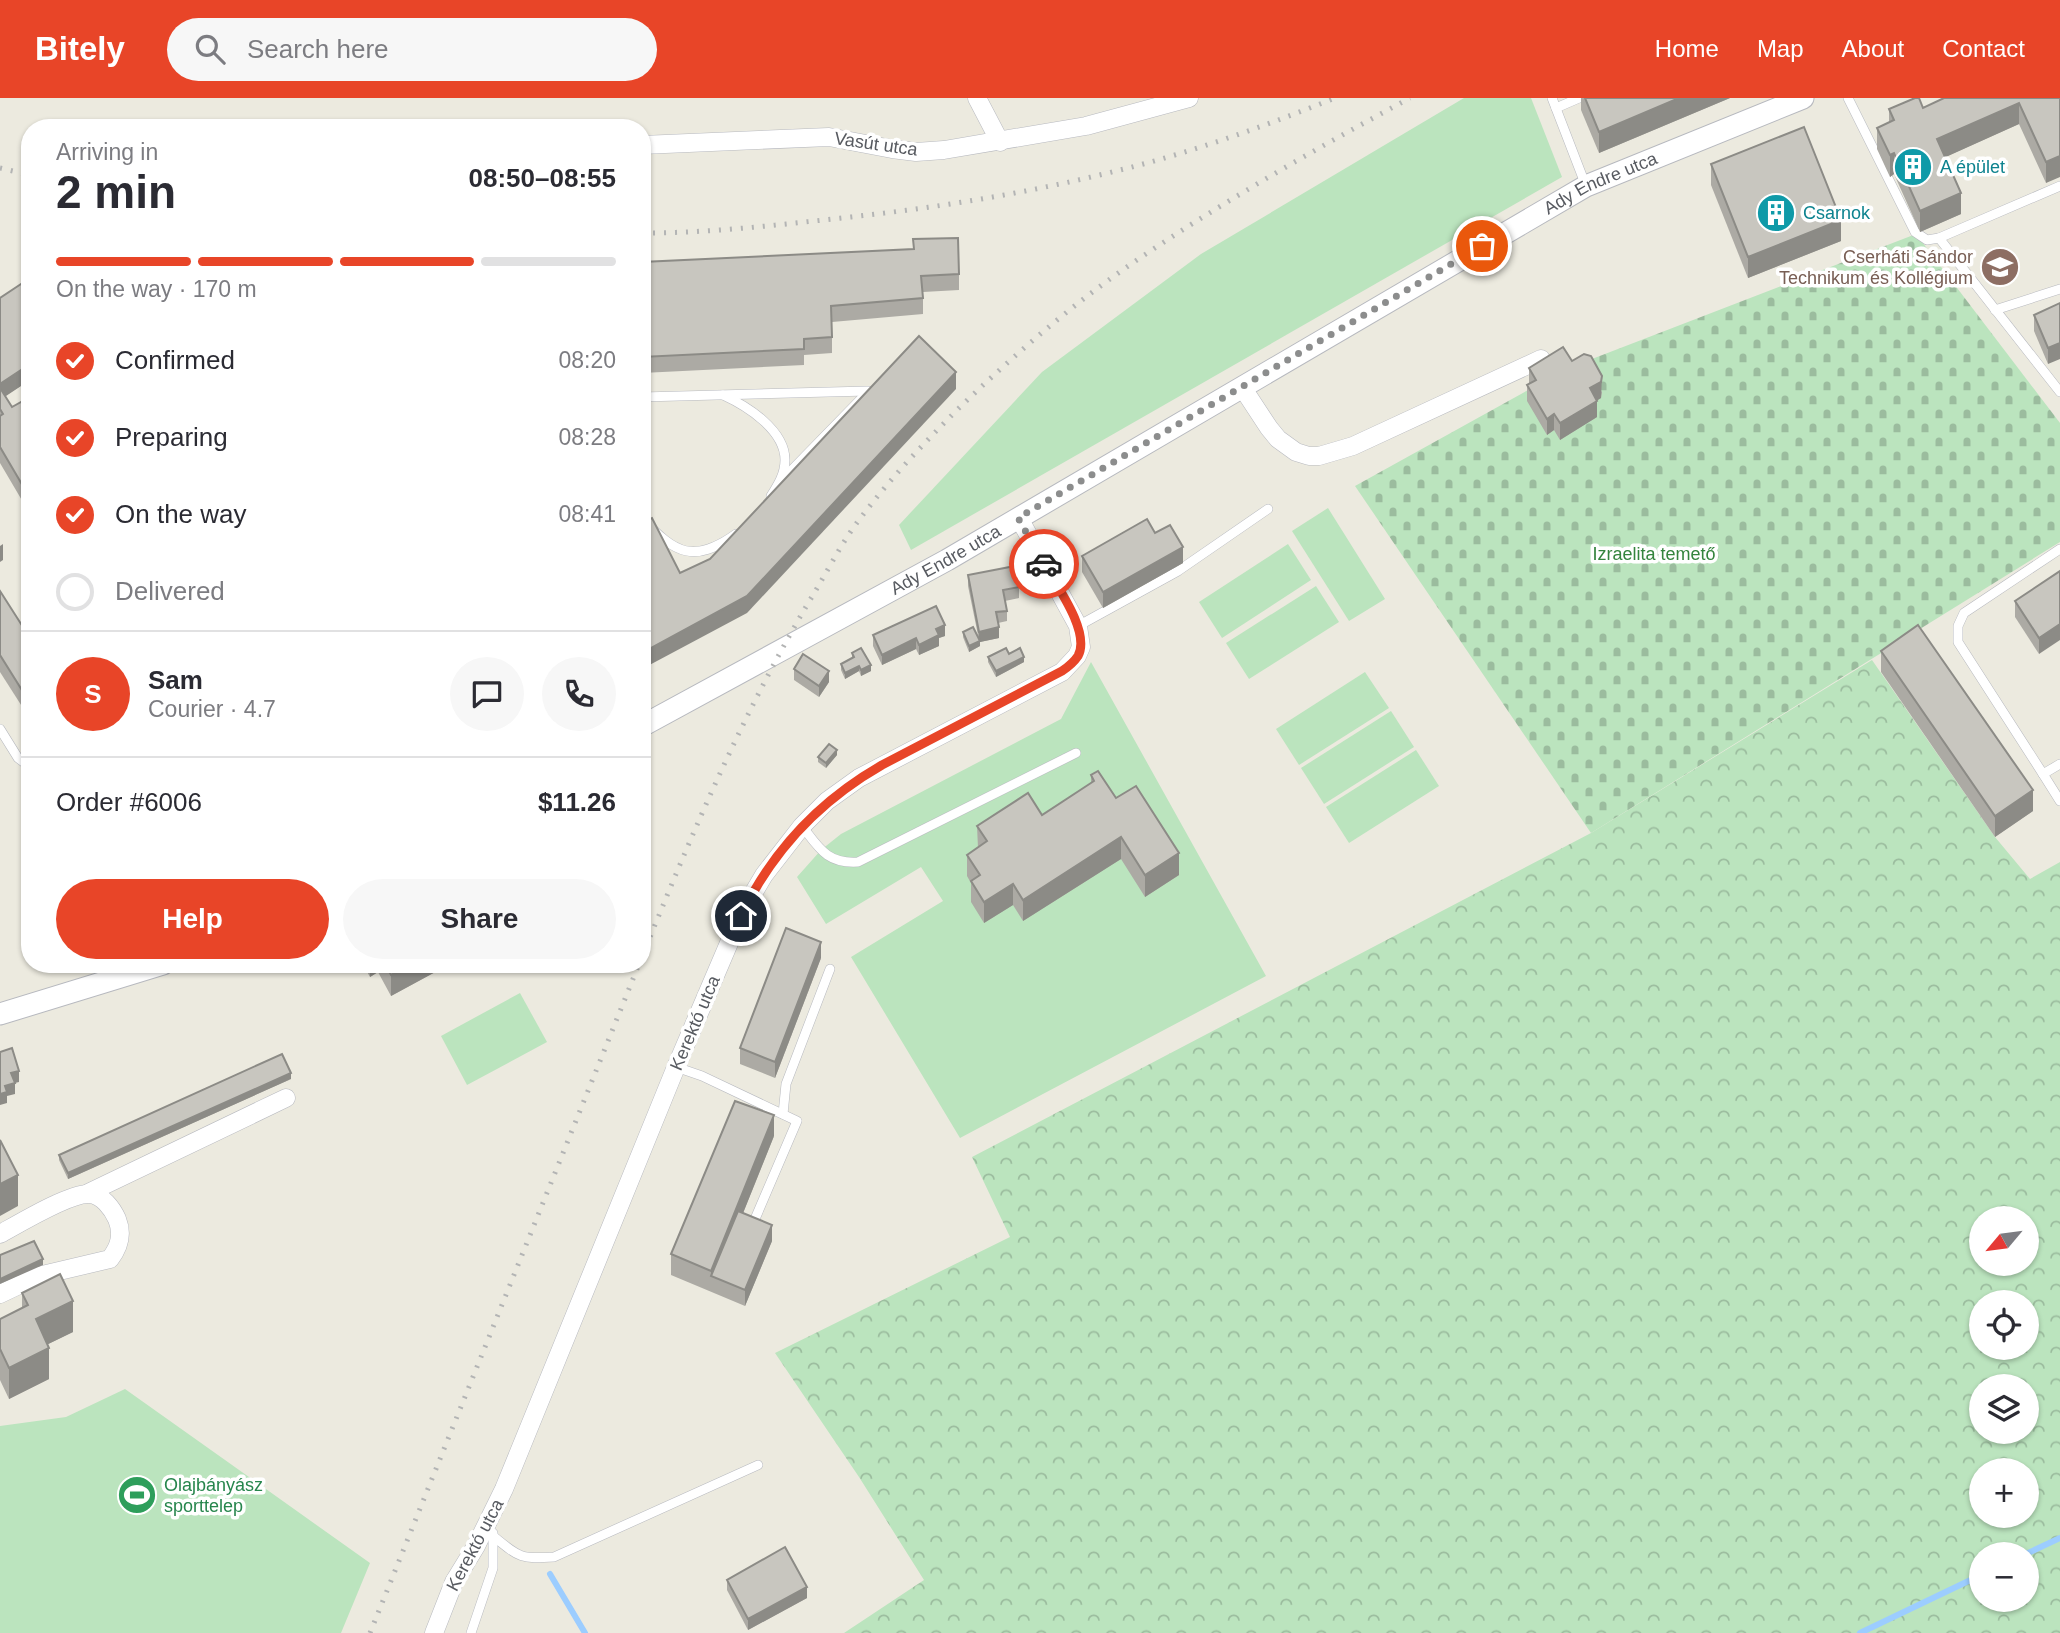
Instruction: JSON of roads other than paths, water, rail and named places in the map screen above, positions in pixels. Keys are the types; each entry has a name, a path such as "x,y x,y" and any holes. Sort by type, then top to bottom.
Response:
{"street":[{"path":"977,98 1000,142"},
{"name":"Vasút utca","path":"651,145 829,137 916,152 944,150 1086,126 1189,98"},
{"name":"Ady Endre utca","path":"651,721 947,560 1586,186 1803,98"},
{"path":"1242,387 1278,439 1296,452 1319,456 1353,446 1541,359"},
{"path":"1018,518 1078,626"},
{"name":"Kerektó utca","path":"434,1633 454,1581 493,1514 676,1067 751,897 764,875 802,826 827,802 859,778 1062,671 1077,656 1081,647 1078,626"},
{"path":"0,1014 134,973"},
{"path":"0,1234 56,1205 88,1193 286,1098"},
{"path":"0,1294 38,1276 110,1259 118,1249 120,1227 109,1206 99,1197 88,1193"}],"lane":[{"path":"1552,98 1586,186"},
{"path":"1556,108 1580,98"},
{"path":"1848,98 1915,232 1927,240 1939,238 2060,186"},
{"path":"1939,238 2060,392"},
{"path":"1996,310 2060,289"},
{"path":"765,506 781,480 878,381"},
{"path":"651,397 868,391"},
{"path":"723,395 758,415 777,435 785,459 781,480"},
{"path":"1078,626 1178,571 1268,509"},
{"path":"651,528 678,549 702,552 718,547 747,523"},
{"path":"2060,549 1964,613 1958,626 1958,642 2060,801"},
{"path":"0,729 21,760"},
{"path":"802,826 828,856 840,861 858,862 1076,753"},
{"path":"2043,774 2060,764"},
{"path":"783,1114 786,1084 830,969"},
{"path":"676,1067 702,1076 797,1121 752,1226"},
{"path":"493,1536 518,1557 554,1557 758,1465"},
{"path":"471,1633 494,1568 493,1514"}],"waterway":[{"path":"2039,1548 2060,1538"},
{"path":"550,1574 585,1633"},
{"path":"1860,1633 1969,1581"}],"railway":[{"path":"651,233 785,224 905,211 1084,179 1202,147 1335,98"},
{"path":"651,935 700,818 742,727 788,638 844,541 905,464 1003,367 1118,273 1241,193 1410,98"},
{"path":"0,168 21,173"},
{"path":"370,1633 635,973"}],"place":[{"name":"A épület","path":"1913,167"},
{"name":"Csarnok","path":"1776,213"},
{"name":"Cserháti Sándor Technikum és Kollégium","path":"2000,267"},
{"name":"Olajbányász sporttelep","path":"137,1495"}],"park label":[{"name":"Izraelita temető","path":"1654,554"}]}
